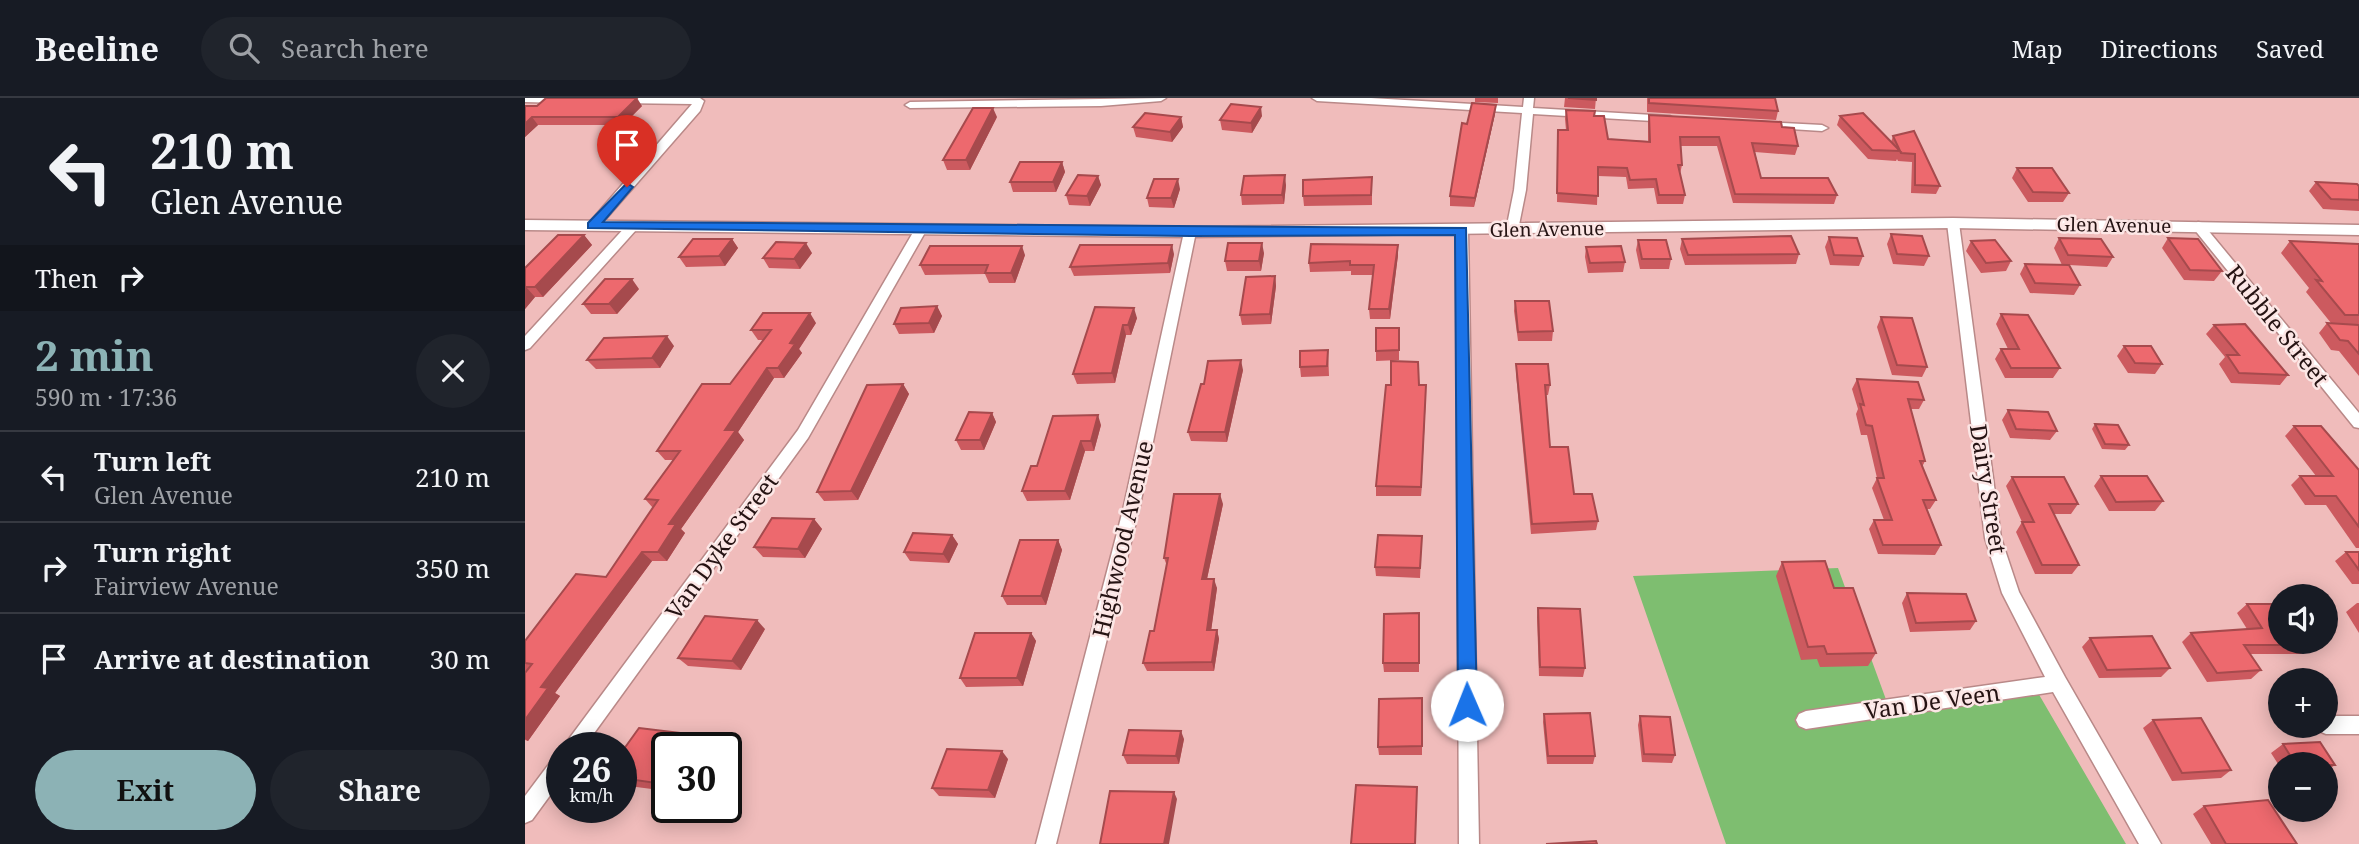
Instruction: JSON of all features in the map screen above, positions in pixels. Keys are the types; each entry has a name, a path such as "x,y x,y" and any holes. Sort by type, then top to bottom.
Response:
{"street":[{"path":"910,104 1101,103 1161,98"},
{"path":"1317,98 1527,104 1688,120"},
{"path":"525,99 579,100"},
{"path":"593,226 696,109 699,101 607,100"},
{"path":"1512,230 1520,190 1527,104"},
{"path":"1755,124 1822,128"},
{"name":"Glen Avenue","path":"525,225 1191,232 1462,231 1953,223 2359,230"},
{"name":"Dairy Street","path":"1953,223 1993,538 2011,593 2058,683 2151,844"},
{"name":"Rubble Street","path":"2198,226 2359,423"},
{"path":"525,345 632,227"},
{"name":"Van Dyke Street","path":"584,732 803,434 921,229"},
{"path":"1462,231 1469,844"},
{"name":"Highwood Avenue","path":"1046,844 1131,510 1191,232"},
{"name":"Van De Veen","path":"1806,720 2058,683"},
{"path":"2338,725 2359,725"},
{"path":"525,813 546,785"}],"green space":[{"path":"1838,568 1888,705 2034,686 2126,844 1726,844 1633,576"}],"building":[{"path":"546,98 637,98 618,117 532,117 525,124 525,106 537,106"},
{"path":"1649,98 1775,98 1778,111 1649,103"},
{"path":"1472,103 1496,105 1475,198 1450,196 1462,123 1467,124"},
{"path":"1231,104 1261,107 1251,123 1220,120"},
{"path":"973,108 993,108 966,160 943,160"},
{"path":"1566,110 1595,111 1594,116 1604,116 1608,139 1650,142 1649,115 1781,122 1782,127 1794,128 1798,146 1752,143 1761,178 1828,178 1837,195 1735,194 1719,137 1680,137 1682,165 1678,165 1685,195 1659,195 1656,179 1630,180 1627,168 1598,167 1598,196 1557,193 1558,130 1568,130"},
{"path":"1145,113 1181,117 1170,132 1133,127"},
{"path":"1863,113 1900,151 1872,150 1840,116"},
{"path":"1914,131 1940,186 1915,185 1915,154 1901,153 1893,136"},
{"path":"1020,162 1062,162 1053,182 1010,182"},
{"path":"2017,168 2052,168 2069,193 2033,192"},
{"path":"1078,175 1098,176 1087,196 1066,195"},
{"path":"1285,175 1282,195 1241,195 1244,176"},
{"path":"1372,177 1371,195 1303,196 1303,180"},
{"path":"1154,179 1178,179 1171,198 1147,198"},
{"path":"2316,182 2357,184 2359,200 2331,199"},
{"path":"1891,234 1922,236 1929,256 1897,254"},
{"path":"558,235 584,235 535,287 525,289 525,268"},
{"path":"1791,236 1799,254 1688,255 1682,239"},
{"path":"1829,237 1857,238 1863,256 1834,255"},
{"path":"2059,238 2101,239 2113,257 2068,255"},
{"path":"2168,238 2198,239 2222,271 2190,270"},
{"path":"693,239 732,239 719,256 679,257"},
{"path":"1638,240 1666,240 1671,259 1642,259"},
{"path":"1995,240 2011,261 1986,263 1971,241"},
{"path":"2290,241 2359,244 2359,315 2345,315 2316,280 2322,281"},
{"path":"776,242 806,243 794,259 763,258"},
{"path":"1228,243 1262,243 1259,261 1225,261"},
{"path":"1311,244 1398,245 1389,309 1369,309 1374,265 1350,265 1350,261 1309,263"},
{"path":"1080,245 1172,245 1168,263 1070,267"},
{"path":"930,246 1022,246 1011,273 985,273 988,265 920,265"},
{"path":"1621,246 1625,262 1590,263 1586,247"},
{"path":"2025,264 2069,265 2080,285 2035,283"},
{"path":"1275,276 1270,314 1240,315 1246,277"},
{"path":"605,279 632,279 609,304 583,304"},
{"path":"1515,301 1549,301 1553,331 1518,332"},
{"path":"937,306 929,323 894,324 901,308"},
{"path":"1095,307 1134,308 1128,325 1123,325 1112,373 1073,374"},
{"path":"763,313 810,313 790,343 795,344 778,368 767,368 725,430 736,430 669,524 676,524 658,552 642,552 541,687 548,688 525,720 525,673 532,664 525,663 525,641 576,574 606,577 658,500 645,499 680,451 657,451 702,384 730,384 771,330 751,330"},
{"path":"2001,314 2028,315 2060,368 2011,368 2001,349 2019,349"},
{"path":"1881,317 1912,318 1927,367 1897,365"},
{"path":"2327,323 2359,325 2359,354 2348,341 2340,340"},
{"path":"2245,324 2288,375 2239,373 2227,355 2239,355 2214,325"},
{"path":"1376,328 1399,328 1399,350 1376,351"},
{"path":"667,336 652,358 587,360 604,338"},
{"path":"2124,346 2151,346 2162,364 2135,363"},
{"path":"1328,350 1327,366 1300,367 1300,351"},
{"path":"1241,360 1225,432 1188,432 1201,384 1204,384 1208,361"},
{"path":"1391,361 1418,362 1419,385 1426,385 1421,487 1376,486 1386,385 1391,385"},
{"path":"1516,364 1548,364 1550,385 1545,385 1550,447 1568,447 1574,494 1592,494 1598,521 1532,524"},
{"path":"1857,379 1918,382 1924,400 1908,399 1925,461 1920,461 1936,500 1923,500 1941,545 1883,545 1874,520 1892,520 1877,478 1884,478 1872,426 1866,425 1860,404 1864,405"},
{"path":"903,384 851,491 817,492 867,385"},
{"path":"2008,410 2048,412 2057,431 2016,429"},
{"path":"969,412 992,413 980,440 956,440"},
{"path":"1098,415 1091,441 1081,441 1065,491 1022,491 1031,466 1037,466 1053,416"},
{"path":"2095,424 2118,425 2129,445 2105,444"},
{"path":"2294,426 2321,426 2359,470 2359,527 2336,496 2315,496 2300,476 2333,476"},
{"path":"2101,476 2147,476 2163,501 2116,502"},
{"path":"2012,477 2064,477 2078,504 2049,504 2079,565 2042,565 2022,522 2034,522"},
{"path":"1174,494 1220,494 1202,579 1214,579 1207,630 1217,630 1212,662 1143,663 1150,631 1154,631 1168,558 1164,558"},
{"path":"772,518 814,519 798,549 754,547"},
{"path":"913,533 952,535 943,554 904,552"},
{"path":"1378,535 1422,536 1420,568 1375,567"},
{"path":"1020,540 1058,540 1041,596 1002,596"},
{"path":"2346,552 2359,552 2359,570"},
{"path":"1825,561 1834,588 1853,588 1876,653 1827,654 1824,646 1808,647 1782,562"},
{"path":"1907,593 1966,594 1976,621 1916,623"},
{"path":"2247,604 2268,604 2268,645 2244,645 2261,670 2217,673 2191,633 2262,628"},
{"path":"1538,608 1580,609 1585,668 1540,667"},
{"path":"1419,613 1419,663 1383,663 1384,614"},
{"path":"705,616 757,620 732,661 678,658"},
{"path":"975,633 1031,633 1017,678 960,678"},
{"path":"2152,636 2170,668 2107,670 2090,638"},
{"path":"1422,698 1422,746 1378,747 1379,699"},
{"path":"1590,713 1595,756 1548,756 1544,714"},
{"path":"1640,716 1670,717 1675,755 1644,754"},
{"path":"2201,718 2231,770 2182,773 2153,720"},
{"path":"639,728 672,732 651,732 651,782 637,780 636,732"},
{"path":"1129,730 1181,731 1176,756 1123,755"},
{"path":"2320,742 2327,752 2288,752 2283,744"},
{"path":"947,749 1002,751 988,790 932,788"},
{"path":"1356,785 1417,787 1415,844 1351,844"},
{"path":"1110,791 1174,792 1164,844 1100,844"},
{"path":"2268,800 2268,822 2282,822 2297,844 2226,844 2204,806"},
{"path":"1596,841 1597,844 1546,844"}],"route":[{"path":"627,187 593,226 1191,232 1462,231 1467,705"}]}
